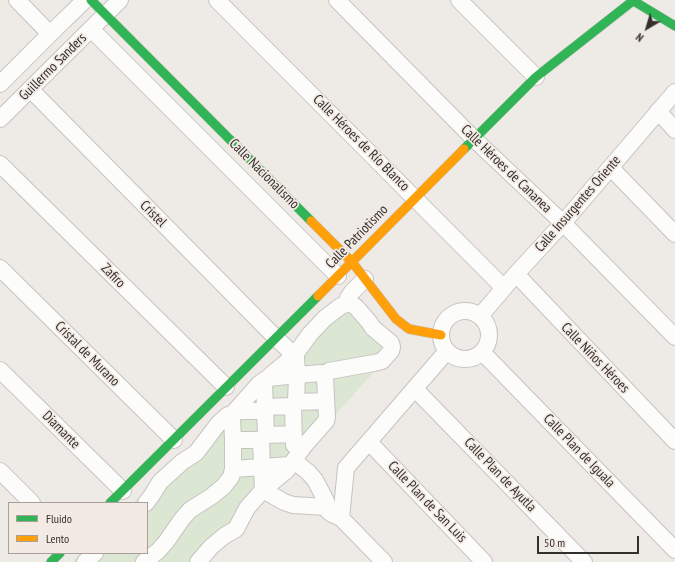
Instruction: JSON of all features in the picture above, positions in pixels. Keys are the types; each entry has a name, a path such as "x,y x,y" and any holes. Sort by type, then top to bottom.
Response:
{"street":[{"path":"17,0 50,34"},
{"name":"Guillermo Sanders","path":"0,84 85,0"},
{"name":"Calle Nacionalismo","path":"91,0 352,262 396,319 409,329 441,335"},
{"name":"Guillermo Sanders","path":"0,119 120,0"},
{"name":"Calle Héroes de Río Blanco","path":"217,0 504,288"},
{"name":"Calle Héroes de Cananea","path":"337,0 474,139 563,223 675,337"},
{"path":"459,0 536,77"},
{"path":"633,0 675,26"},
{"name":"Calle Patriotismo","path":"111,502 536,77 633,0"},
{"name":"Calle Nacionalismo","path":"91,29 338,276"},
{"name":"Cristel","path":"30,89 294,356"},
{"name":"Calle Insurgentes Oriente","path":"480,316 611,168 675,92"},
{"path":"658,112 675,130"},
{"name":"Zafiro","path":"0,164 226,387"},
{"path":"611,168 675,234"},
{"name":"Cristal de Murano","path":"0,268 174,440"},
{"name":"Calle Niños Héroes","path":"516,274 675,441"},
{"path":"346,304 352,292 365,279"},
{"path":"144,562 158,551 166,542 190,510 212,496 224,486 231,477 233,469 232,418 234,413 259,384 294,356 310,334 326,318 341,306 351,304 356,307 373,328 392,347"},
{"path":"460,311 470,311 480,316 488,327 488,340 482,352 471,358 458,358 447,351 442,344 441,335 443,324 450,316 460,311"},
{"path":"267,378 321,373 324,374 382,361 391,351 392,347 402,340 409,329"},
{"path":"341,518 346,468 447,351"},
{"name":"Calle Plan de Iguala","path":"482,352 675,550"},
{"path":"294,356 296,358 297,375 294,461"},
{"name":"Diamante","path":"0,370 123,491"},
{"path":"198,562 211,547 224,536 236,529 247,508 263,490 287,470 304,446 326,421 324,374"},
{"path":"263,490 262,467 265,409 264,383 267,378"},
{"name":"Calle Plan de Ayutla","path":"415,389 584,562"},
{"path":"147,502 160,482 182,462 196,453 218,424 228,415 295,404 325,401"},
{"path":"233,440 294,434"},
{"name":"Calle Plan de San Luis","path":"369,442 484,562"},
{"path":"233,469 262,467 294,461 316,480 326,501 328,511 341,518 384,562"},
{"path":"0,471 31,502"},
{"path":"263,490 284,502 293,505 327,507"},
{"path":"51,562 59,554"},
{"path":"85,562 94,554"}],"green space":[{"path":"343,302 390,354 205,562 72,562 80,554 148,554 148,502 134,502"}],"traffic: fast":[{"path":"91,0 311,221"},
{"path":"632,0 675,26"},
{"path":"464,149 536,77 634,0"},
{"path":"111,502 318,296"},
{"path":"51,562 59,554"}],"traffic: slow":[{"path":"318,296 464,149"},
{"path":"311,221 352,262 396,319 409,329 441,335"}]}
